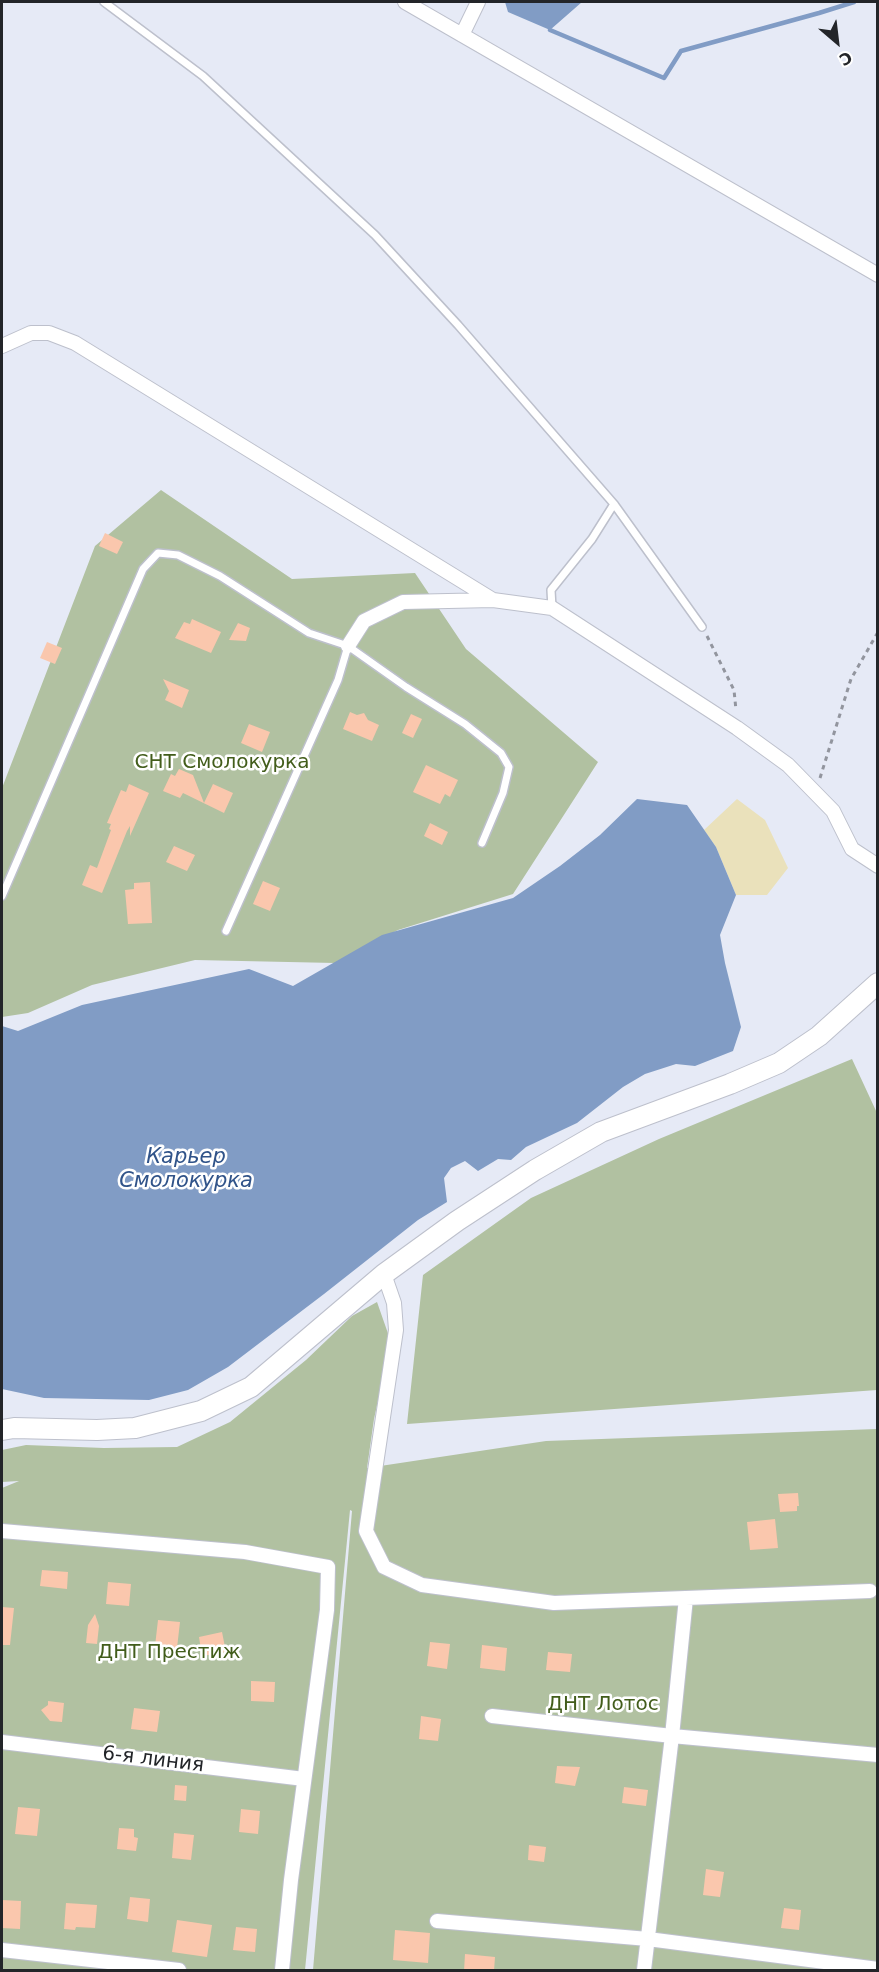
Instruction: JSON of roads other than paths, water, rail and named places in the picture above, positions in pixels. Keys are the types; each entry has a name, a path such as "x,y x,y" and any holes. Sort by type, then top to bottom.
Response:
{"street":[{"path":"405,2 878,275"},
{"path":"462,35 478,2"},
{"path":"2,346 30,333 50,333 75,343 493,600"},
{"path":"348,646 364,621 403,602 493,600 552,608 788,765 833,811 852,849 878,866"},
{"path":"2,1430 14,1428 97,1430 135,1428 201,1411 251,1387 384,1274 457,1221 525,1176 601,1132 779,1063 819,1036 878,983"},
{"path":"384,1274 394,1303 396,1330 366,1531 384,1568 422,1584 554,1603 870,1591"},
{"path":"2,1530 245,1552 328,1567 327,1610 291,1880 282,1971"},
{"path":"644,1971 686,1598"},
{"path":"492,1716 672,1736 878,1755"},
{"name":"6-я линия","path":"2,1742 304,1779"},
{"path":"437,1921 648,1939 878,1969"},
{"path":"2,1950 179,1971"}],"lane":[{"path":"104,2 203,76 375,235 458,325 614,504 702,627"},
{"path":"552,608 551,590 592,539 614,504"},
{"path":"2,896 143,569 159,553 177,555 209,570 309,633 348,646 406,687 465,724 501,753 509,767 503,794 482,843"},
{"path":"226,931 338,680 348,646"}],"water":[{"path":"505,2 582,2 550,30 508,12"},
{"name":"Карьер Смолокурка","path":"637,799 687,805 716,847 736,895 720,935 741,1027 733,1051 695,1066 676,1064 645,1074 623,1087 577,1123 526,1147 511,1160 498,1159 478,1171 465,1161 451,1168 444,1178 447,1202 418,1220 228,1367 188,1390 149,1400 44,1398 2,1389 2,1026 18,1031 82,1005 249,969 293,986 382,935 513,898 600,835"}],"waterway":[{"path":"550,30 664,78 681,51 854,2"}],"park label":[{"name":"СНТ Смолокурка","path":"222,763"},
{"name":"ДНТ Престиж","path":"169,1653"},
{"name":"ДНТ Лотос","path":"603,1705"}]}
